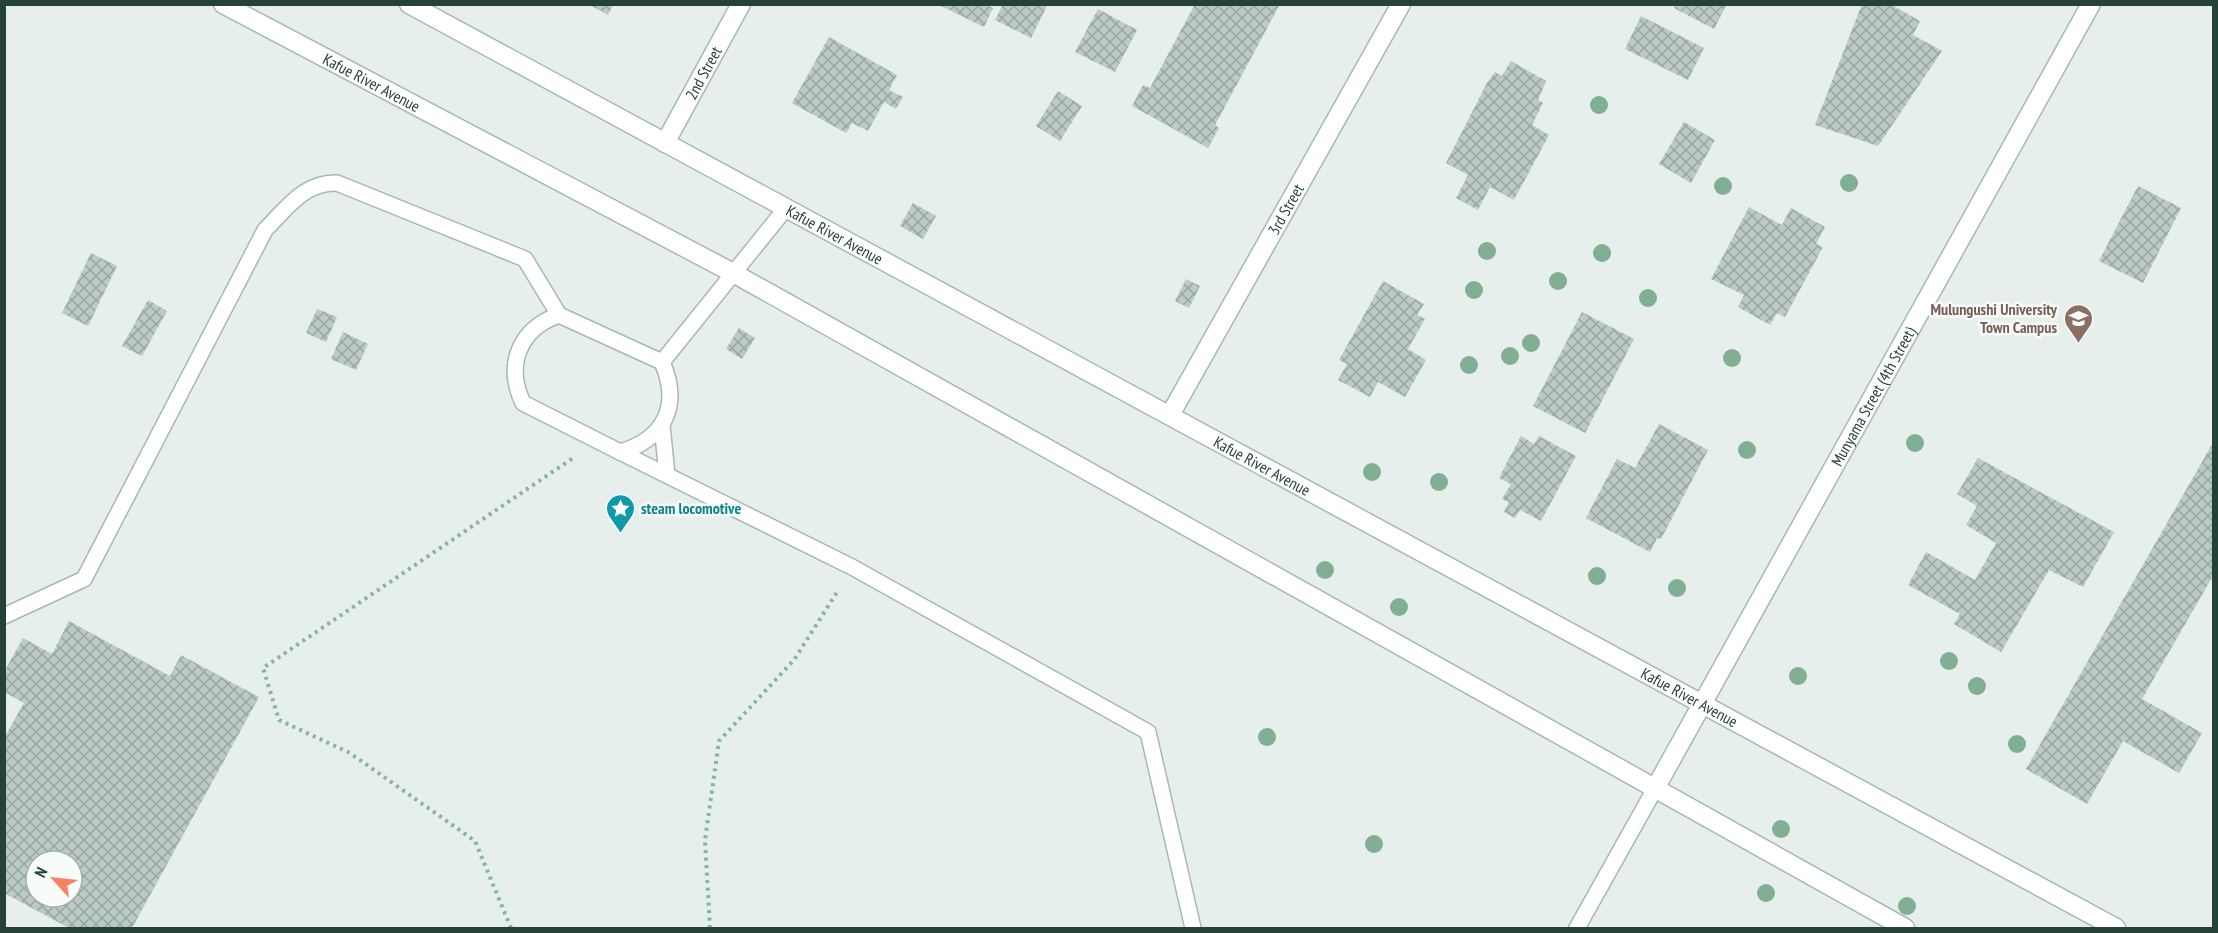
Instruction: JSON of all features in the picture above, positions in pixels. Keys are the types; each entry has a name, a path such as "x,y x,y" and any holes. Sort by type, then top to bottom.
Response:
{"street":[{"name":"Kafue River Avenue","path":"223,4 735,274 1905,928"},
{"name":"Kafue River Avenue","path":"409,4 2116,928"},
{"name":"2nd Street","path":"665,143 741,4"},
{"name":"3rd Street","path":"1170,415 1401,4"},
{"name":"Munyama Street (4th Street)","path":"1656,787 2091,4"}],"lane":[{"path":"4,616 84,579 266,230 298,196 321,183 337,183 525,259 559,315 662,362 669,378 671,394 662,425 667,475"},
{"path":"662,362 786,208"},
{"path":"559,315 544,320 522,342 515,365 516,388 523,403 852,567 1148,732 1193,928"},
{"path":"620,452 636,447 650,438 662,425"},
{"path":"1577,928 1656,787"}],"path":[{"path":"510,928 475,841 350,753 279,720 263,668 598,441"},
{"path":"710,928 705,840 719,741 794,660 852,567"}],"building":[{"path":"588,4 614,4 608,15"},
{"path":"937,4 985,4 993,8 984,27"},
{"path":"1003,4 1048,4 1031,38 995,20"},
{"path":"1195,4 1280,4 1215,125 1219,128 1208,148 1132,106 1143,85 1150,88"},
{"path":"1676,4 1727,4 1714,29 1674,8"},
{"path":"1862,4 1890,4 1920,21 1913,35 1942,51 1878,146 1815,125"},
{"path":"1098,9 1137,30 1115,72 1075,52"},
{"path":"1641,16 1704,48 1688,80 1625,49"},
{"path":"829,37 897,75 889,90 903,97 896,109 884,102 868,131 852,123 846,133 792,103"},
{"path":"1511,61 1546,81 1538,100 1543,103 1532,125 1549,135 1514,200 1490,187 1478,210 1456,198 1468,175 1446,163 1487,83 1495,72 1502,76"},
{"path":"1058,91 1082,106 1060,141 1036,126"},
{"path":"1684,122 1715,140 1691,183 1659,164"},
{"path":"2138,186 2181,208 2143,283 2099,261"},
{"path":"913,203 936,216 923,239 900,226"},
{"path":"1749,207 1782,225 1791,208 1825,227 1816,244 1823,247 1785,317 1777,313 1770,325 1738,307 1744,295 1711,279"},
{"path":"91,253 117,266 88,326 62,313"},
{"path":"1186,279 1200,286 1189,308 1175,301"},
{"path":"1383,281 1424,304 1417,315 1425,319 1408,349 1426,360 1405,397 1378,382 1370,397 1338,380 1347,364 1339,360"},
{"path":"148,300 167,311 142,356 122,346"},
{"path":"317,309 337,317 326,342 306,333"},
{"path":"1582,312 1634,339 1585,433 1533,406"},
{"path":"739,328 755,338 742,359 726,349"},
{"path":"343,332 368,344 356,370 331,359"},
{"path":"1659,424 1708,450 1661,539 1657,538 1650,552 1586,518 1617,459 1635,468"},
{"path":"1521,436 1534,444 1539,436 1576,456 1541,521 1520,510 1515,518 1504,512 1509,502 1502,499 1511,484 1499,478"},
{"path":"2214,441 2214,574 2142,699 2202,733 2179,773 2123,741 2087,804 2026,769"},
{"path":"1978,458 2114,532 2083,587 2049,570 2001,652 1954,624 1960,614 1908,585 1926,552 1975,580 1996,543 1966,525 1977,506 1957,494"},
{"path":"69,621 170,676 181,655 259,697 132,928 69,928 34,909 84,909 84,849 24,849 24,904 4,893 4,738 24,703 4,692 4,672 23,638 52,654"}],"place":[{"name":"Mulungushi University Town Campus","path":"2078,344"},
{"name":"steam locomotive","path":"620,534"}]}
